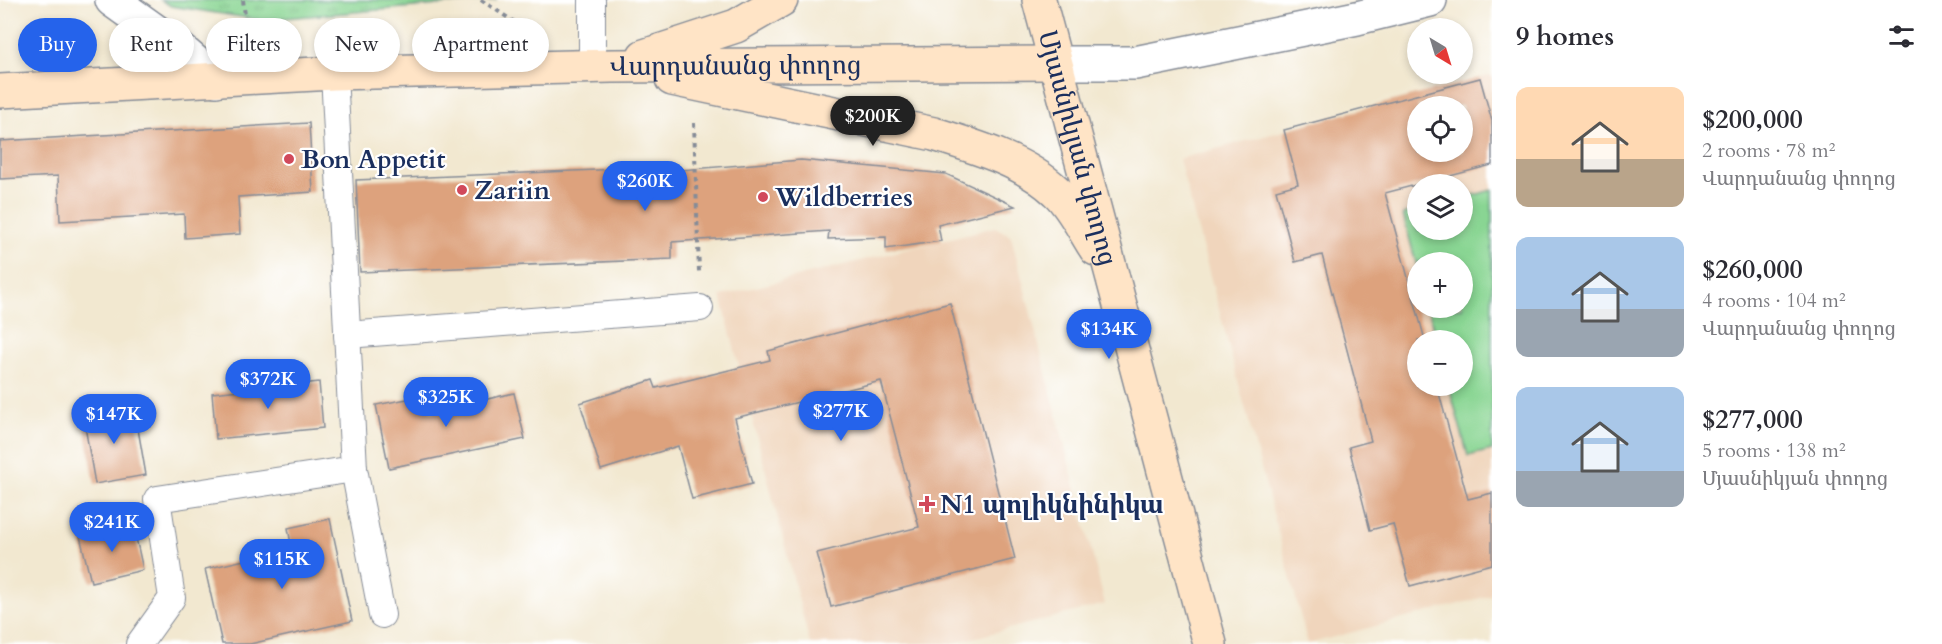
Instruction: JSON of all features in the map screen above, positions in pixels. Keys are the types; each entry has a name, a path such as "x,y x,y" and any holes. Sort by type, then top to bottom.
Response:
{"street":[{"path":"112,0 175,45 216,80"},
{"path":"602,66 736,26 781,0"},
{"name":"Մյասնիկյան փողոց","path":"1040,0 1210,644"},
{"name":"Վարդանանց փողոց","path":"0,91 334,73 602,66 1135,63 1357,18 1430,0"},
{"path":"602,66 934,134 970,145 1030,171 1058,192 1112,272"}],"lane":[{"path":"592,0 602,66"},
{"path":"334,73 354,469 382,615"},
{"path":"348,335 700,308"},
{"path":"138,644 172,598 157,499 354,469"}],"path":[{"path":"243,0 246,18"},
{"path":"480,0 507,18"},
{"path":"694,120 700,308"}],"shaded area":[{"path":"1492,75 1492,595 1308,644 1179,159 1407,98 1407,162 1473,162 1473,96 1414,96 1458,84 1473,84 1473,80"},
{"name":"N1 պոլիկնինիկա","path":"995,227 1011,236 1105,604 950,644 810,644 721,296"}],"green space":[{"path":"161,0 497,0 285,18 248,18 171,6"},
{"path":"1492,190 1492,450 1468,456 1452,396 1473,396 1473,330 1434,330 1431,318 1473,318 1473,252 1413,252 1410,240 1473,240 1473,195"},
{"path":"1407,213 1407,229 1403,214"}],"building":[{"path":"1480,78 1492,121 1492,165 1458,174 1407,174 1407,187 1385,193 1407,274 1407,318 1419,318 1422,330 1407,330 1407,396 1440,396 1468,499 1492,493 1492,564 1410,586 1393,524 1370,530 1349,447 1371,441 1322,255 1295,262 1276,190 1298,184 1284,130 1407,97 1407,162 1473,162 1473,96 1412,96 1457,84 1473,84 1473,80"},
{"path":"309,123 313,192 238,197 240,234 185,238 184,214 60,221 58,176 0,179 0,141"},
{"path":"801,160 946,174 1015,206 938,225 941,241 886,249 886,237 828,239 829,231 672,242 672,259 360,272 356,180 669,167 669,171"},
{"path":"950,303 1015,559 831,607 817,553 919,527 881,381 735,418 752,484 692,499 678,446 601,470 580,403 653,380 656,388 770,360 768,351"},
{"path":"319,382 323,428 216,439 212,393"},
{"path":"514,393 525,439 389,468 376,405 428,395 431,412"},
{"path":"134,406 146,475 95,484 83,415"},
{"path":"330,519 352,621 250,644 222,644 205,569 292,549 288,528"},
{"path":"133,524 143,570 91,582 80,536"}],"place":[{"name":"Bon Appetit","path":"289,159"},
{"name":"Zariin","path":"462,190"},
{"name":"Wildberries","path":"763,197"},
{"name":"N1 պոլիկնինիկա","path":"927,504"}]}
